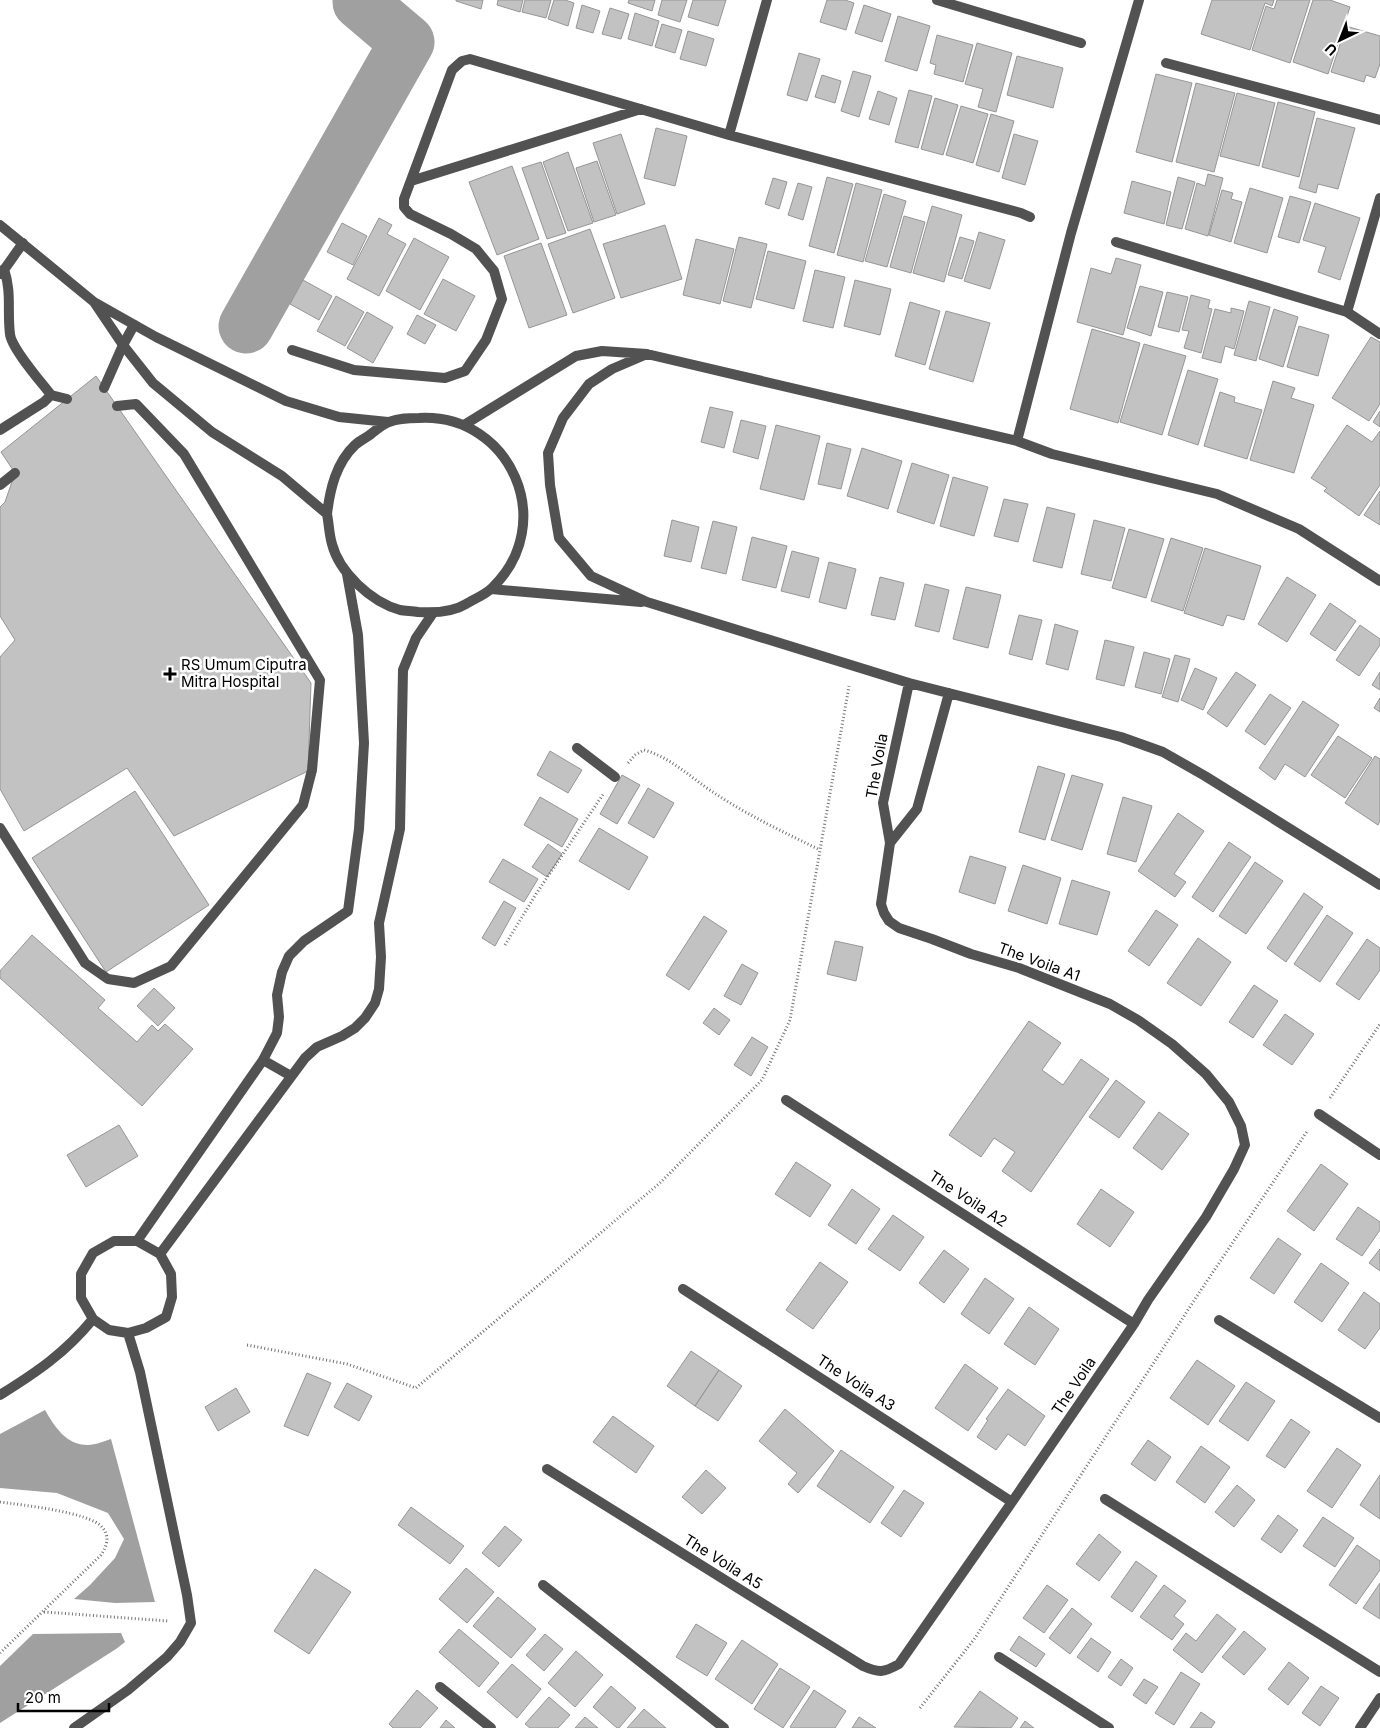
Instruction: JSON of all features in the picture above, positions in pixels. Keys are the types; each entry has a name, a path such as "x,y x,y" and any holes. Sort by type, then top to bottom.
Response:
{"street":[{"path":"729,135 767,0"},
{"path":"937,0 1082,43"},
{"path":"1017,442 1071,233 1139,0"},
{"path":"292,350 354,370 445,378 465,371 486,340 502,299 494,271 476,249 451,234 410,214 404,207 404,199 452,70 462,61 470,59 729,135 1030,217"},
{"path":"1166,64 1380,120"},
{"path":"411,181 641,109"},
{"path":"1347,312 1380,198"},
{"path":"0,225 94,302 134,325 286,401 339,417 388,422 406,418 436,417 464,425 492,443 512,469 522,500 522,533 517,553 506,572 490,589 463,606 433,613 400,610 370,596 347,574"},
{"path":"1116,242 1347,312 1380,334"},
{"path":"23,243 2,272 9,284 10,336 15,346 51,396 67,399"},
{"path":"94,302 123,345 153,382 212,432 282,476 327,514"},
{"path":"104,388 134,325"},
{"path":"464,425 576,356 602,351 648,354 1017,442 1052,454 1217,494 1299,528 1380,581"},
{"path":"648,354 612,369 590,384 563,418 548,453 550,485 559,538 591,576 647,602 852,666 949,694 1121,737 1163,752 1380,885"},
{"path":"0,430 51,396"},
{"path":"0,828 85,963 108,979 134,983 171,966 303,805 312,770 320,680 184,454 136,404 117,406"},
{"path":"138,1241 263,1060 277,1033 280,1017 277,995 282,972 289,956 304,942 348,912 359,829 364,743 358,635 347,574 332,545 327,514 330,489 340,466 355,445 388,422"},
{"path":"0,485 15,473"},
{"path":"490,589 647,602"},
{"path":"160,1254 305,1058 317,1047 355,1028 365,1018 375,1003 379,988 381,957 379,923 400,829 403,670 416,638 433,613"},
{"name":"The Voila","path":"890,843 883,803 909,683"},
{"path":"890,843 917,809 949,694"},
{"path":"577,748 615,777"},
{"name":"The Voila A1","path":"890,843 881,904 889,921 898,928 932,938 971,954 1019,968 1110,1004 1138,1020 1172,1044 1206,1074 1229,1102"},
{"path":"263,1060 291,1076"},
{"name":"The Voila A2","path":"786,1100 1134,1324"},
{"name":"The Voila","path":"887,1671 899,1664 1134,1324 1148,1300 1206,1216 1234,1169 1245,1145 1241,1126 1229,1102"},
{"path":"1319,1114 1380,1154"},
{"path":"114,1241 138,1241 160,1254 172,1274 172,1298 166,1317 146,1328 128,1333 109,1330 93,1319 82,1298 81,1274 93,1253 114,1241"},
{"name":"The Voila A3","path":"683,1289 1012,1502"},
{"path":"0,1395 37,1372 75,1341 93,1319"},
{"path":"1219,1320 1380,1418"},
{"path":"74,1728 128,1690 167,1657 180,1642 191,1623 187,1595 142,1382 128,1333"},
{"name":"The Voila A5","path":"547,1469 863,1666 876,1672 887,1671"},
{"path":"1105,1499 1380,1672"},
{"path":"543,1585 724,1728"},
{"path":"999,1657 1109,1728"},
{"path":"440,1686 491,1728"},
{"path":"1360,1728 1380,1698"}],"path":[{"path":"247,1345 347,1364 416,1388 661,1182 762,1080 790,1020 852,666"},
{"path":"505,944 536,894 615,777 635,755 644,750 666,758 709,790 740,809 820,850"},
{"path":"920,1708 975,1638 1199,1293 1380,1024"},
{"path":"0,1502 93,1520 102,1527 107,1537 107,1546 101,1555 0,1654"},
{"path":"43,1612 191,1623"}],"shaded area":[{"path":"45,1410 57,1429 73,1442 91,1445 111,1439 155,1602 115,1603 74,1599 115,1558 124,1539 108,1513 57,1493 0,1488 0,1434"},
{"path":"121,1633 125,1642 116,1649 0,1723 0,1666 33,1634"}],"building":[{"path":"456,0 483,0 481,9"},
{"path":"498,0 523,0 520,12 497,5"},
{"path":"525,0 551,0 546,18 522,12"},
{"path":"554,0 565,0 574,3 568,26 548,19"},
{"path":"629,0 655,0 652,11 628,3"},
{"path":"662,0 687,0 680,22 658,15"},
{"path":"693,0 726,0 718,26 688,17"},
{"path":"827,0 845,0 854,3 846,30 820,22"},
{"path":"1212,0 1274,0 1272,6 1265,3 1250,50 1201,34"},
{"path":"1277,0 1310,0 1290,63 1252,50 1266,6 1274,9"},
{"path":"1313,0 1330,0 1350,7 1328,74 1293,62"},
{"path":"582,5 600,11 593,33 576,28"},
{"path":"864,5 891,14 882,42 855,33"},
{"path":"610,8 629,14 621,39 602,34"},
{"path":"635,13 659,21 652,46 628,39"},
{"path":"898,16 930,26 917,71 885,61"},
{"path":"662,24 682,30 675,53 655,47"},
{"path":"1346,26 1380,36 1380,64 1375,78 1366,75 1364,82 1331,72"},
{"path":"688,31 714,39 706,66 680,59"},
{"path":"937,35 973,45 963,82 934,74 936,65 930,63"},
{"path":"977,43 1012,53 996,112 978,107 983,89 965,84"},
{"path":"799,53 820,59 807,101 787,95"},
{"path":"1017,56 1063,68 1053,108 1007,95"},
{"path":"853,71 871,76 859,117 841,111"},
{"path":"1156,74 1192,83 1172,162 1136,152"},
{"path":"822,75 841,81 835,103 815,97"},
{"path":"1196,83 1235,93 1214,172 1176,162"},
{"path":"909,90 932,96 918,148 895,142"},
{"path":"878,91 897,98 889,125 869,119"},
{"path":"1237,93 1275,103 1259,166 1220,156"},
{"path":"935,98 958,105 943,155 921,149"},
{"path":"1278,102 1315,112 1299,177 1262,167"},
{"path":"961,106 988,114 973,163 946,155"},
{"path":"991,114 1014,121 999,172 976,165"},
{"path":"1317,118 1355,128 1338,189 1318,184 1316,193 1299,188"},
{"path":"656,128 687,136 675,186 644,178"},
{"path":"621,134 645,204 617,214 593,143"},
{"path":"1014,134 1038,141 1025,185 1002,178"},
{"path":"568,152 593,223 568,231 543,162"},
{"path":"597,161 616,215 594,222 576,168"},
{"path":"541,162 566,233 547,239 522,168"},
{"path":"512,166 539,239 497,255 469,182"},
{"path":"1208,174 1223,178 1208,236 1185,229 1197,183 1205,186"},
{"path":"827,177 853,184 834,253 809,246"},
{"path":"1178,177 1195,182 1182,229 1166,225"},
{"path":"773,178 787,182 779,209 765,204"},
{"path":"1132,181 1171,192 1164,224 1124,213"},
{"path":"798,183 812,187 803,220 788,215"},
{"path":"856,183 882,190 863,262 837,255"},
{"path":"1250,188 1283,198 1267,253 1234,243"},
{"path":"1222,190 1233,193 1231,199 1242,202 1231,242 1209,235"},
{"path":"884,194 906,201 887,267 865,261"},
{"path":"1290,196 1311,202 1299,243 1278,237"},
{"path":"1315,203 1360,218 1340,280 1318,272 1326,247 1303,240"},
{"path":"932,206 962,215 944,282 913,273"},
{"path":"904,216 925,222 911,273 890,267"},
{"path":"379,218 392,225 387,234 406,244 379,296 347,279"},
{"path":"342,223 367,236 353,265 327,252"},
{"path":"665,225 682,279 621,298 603,244"},
{"path":"590,229 615,298 573,313 548,244"},
{"path":"979,232 1005,240 990,289 964,281"},
{"path":"739,237 767,244 751,308 723,301"},
{"path":"960,237 974,241 962,279 948,275"},
{"path":"414,238 449,257 420,310 386,291"},
{"path":"696,239 734,249 720,304 683,295"},
{"path":"541,243 567,315 529,328 504,256"},
{"path":"768,251 806,261 794,309 756,299"},
{"path":"1116,258 1141,265 1123,335 1077,322 1091,268 1111,274"},
{"path":"815,270 845,277 833,328 803,321"},
{"path":"443,279 475,296 456,331 424,314"},
{"path":"303,280 332,296 319,320 290,304"},
{"path":"855,280 891,289 880,335 844,326"},
{"path":"1140,286 1163,292 1151,336 1127,328"},
{"path":"1167,292 1188,297 1179,332 1158,327"},
{"path":"1191,295 1210,300 1208,308 1212,309 1201,353 1184,348 1189,331 1182,330"},
{"path":"336,296 364,312 345,346 317,331"},
{"path":"1249,301 1270,307 1256,361 1234,355"},
{"path":"910,302 940,311 925,365 895,356"},
{"path":"1231,308 1244,311 1234,349 1225,346 1221,363 1202,358 1215,309 1231,313"},
{"path":"1274,309 1298,317 1283,367 1259,359"},
{"path":"946,311 990,323 973,382 929,369"},
{"path":"367,312 393,327 373,363 347,348"},
{"path":"417,315 436,325 425,344 407,334"},
{"path":"1299,326 1329,335 1318,376 1287,367"},
{"path":"1092,329 1140,343 1118,423 1070,409"},
{"path":"1371,337 1380,342 1380,404 1369,421 1332,398"},
{"path":"1144,344 1186,356 1162,435 1120,422"},
{"path":"1188,370 1218,379 1198,445 1168,435"},
{"path":"96,376 311,683 308,771 174,836 127,768 24,831 0,789 0,657 15,640 0,616 0,507 5,502 15,473 1,452"},
{"path":"1273,381 1295,388 1291,398 1314,405 1294,473 1250,460"},
{"path":"1220,392 1235,397 1234,402 1262,410 1247,459 1204,446"},
{"path":"710,407 733,412 724,448 701,442"},
{"path":"1380,411 1380,427 1373,422"},
{"path":"741,420 766,426 758,459 733,452"},
{"path":"776,425 820,436 804,500 760,489"},
{"path":"1347,425 1372,442 1380,431 1380,485 1359,516 1324,491 1327,488 1311,478"},
{"path":"827,443 851,449 841,489 818,484"},
{"path":"862,448 902,461 888,509 847,496"},
{"path":"912,463 949,475 934,524 897,512"},
{"path":"953,477 988,487 974,536 940,526"},
{"path":"1380,491 1380,525 1364,515"},
{"path":"1004,499 1028,504 1018,542 994,536"},
{"path":"1047,507 1075,514 1062,568 1033,561"},
{"path":"672,520 699,527 691,562 664,556"},
{"path":"1094,520 1125,528 1111,581 1081,574"},
{"path":"713,521 737,527 726,574 701,568"},
{"path":"1129,529 1164,539 1146,598 1112,588"},
{"path":"752,537 787,546 776,588 742,580"},
{"path":"1171,538 1203,548 1183,611 1151,601"},
{"path":"1205,548 1261,566 1244,620 1227,615 1223,626 1184,613"},
{"path":"792,551 819,558 809,598 781,591"},
{"path":"829,562 856,569 846,609 819,602"},
{"path":"880,577 904,583 895,620 871,615"},
{"path":"1287,577 1316,595 1287,642 1258,624"},
{"path":"925,584 949,590 939,632 915,626"},
{"path":"966,587 1001,595 988,648 953,639"},
{"path":"1330,603 1356,621 1335,651 1310,634"},
{"path":"1019,615 1042,620 1032,660 1009,654"},
{"path":"1055,624 1078,631 1068,670 1046,664"},
{"path":"1360,625 1380,639 1380,645 1359,676 1336,660"},
{"path":"1105,640 1134,647 1124,686 1096,679"},
{"path":"1144,652 1170,659 1161,694 1135,687"},
{"path":"1175,655 1190,659 1178,702 1162,697"},
{"path":"1195,668 1217,678 1203,710 1181,700"},
{"path":"1236,672 1256,685 1227,727 1207,713"},
{"path":"1380,672 1380,690 1372,685"},
{"path":"1270,694 1291,708 1265,745 1245,731"},
{"path":"1380,698 1380,712 1374,708"},
{"path":"1303,701 1339,725 1305,777 1285,764 1275,780 1259,768"},
{"path":"1338,736 1372,758 1345,798 1311,775"},
{"path":"550,751 582,770 568,793 537,775"},
{"path":"1375,756 1380,759 1380,821 1378,825 1345,803"},
{"path":"1038,766 1065,774 1045,840 1019,832"},
{"path":"622,775 640,785 617,824 600,814"},
{"path":"1072,775 1103,784 1082,850 1051,840"},
{"path":"648,788 674,803 654,838 628,823"},
{"path":"135,791 209,905 106,972 32,858"},
{"path":"540,797 578,819 562,847 524,825"},
{"path":"1123,797 1152,806 1136,862 1107,854"},
{"path":"1178,813 1204,831 1174,874 1186,882 1175,897 1138,871"},
{"path":"599,828 648,857 629,890 579,861"},
{"path":"1229,842 1251,857 1213,912 1192,897"},
{"path":"548,844 562,854 547,877 532,867"},
{"path":"970,856 1006,867 995,904 959,892"},
{"path":"503,859 538,879 524,902 489,882"},
{"path":"1255,862 1283,881 1246,934 1219,916"},
{"path":"1023,865 1061,878 1047,924 1008,911"},
{"path":"1072,880 1110,892 1097,935 1059,924"},
{"path":"1304,893 1323,907 1286,962 1267,948"},
{"path":"504,901 516,908 495,946 482,938"},
{"path":"1156,910 1178,925 1149,966 1128,951"},
{"path":"1327,915 1353,933 1320,982 1294,964"},
{"path":"704,916 727,931 689,990 666,975"},
{"path":"32,935 105,1000 98,1008 137,1042 152,1025 158,1031 165,1024 193,1049 142,1106 0,978 0,971"},
{"path":"1198,938 1231,962 1201,1006 1167,983"},
{"path":"1367,939 1380,948 1380,970 1359,1000 1336,984"},
{"path":"835,941 863,947 856,981 827,974"},
{"path":"742,964 758,973 741,1005 724,996"},
{"path":"1254,985 1278,1001 1253,1038 1229,1022"},
{"path":"154,988 175,1008 158,1026 137,1006"},
{"path":"714,1008 730,1020 719,1035 703,1023"},
{"path":"1285,1014 1314,1034 1292,1065 1263,1045"},
{"path":"1029,1021 1061,1043 1042,1070 1063,1085 1081,1059 1109,1079 1031,1192 1002,1171 1015,1152 994,1138 981,1157 949,1135"},
{"path":"752,1037 768,1047 751,1076 734,1065"},
{"path":"1116,1080 1145,1102 1119,1138 1089,1117"},
{"path":"1159,1112 1189,1134 1162,1170 1133,1148"},
{"path":"119,1125 138,1156 86,1187 67,1155"},
{"path":"796,1162 831,1185 810,1217 775,1194"},
{"path":"1321,1164 1348,1184 1314,1231 1287,1211"},
{"path":"852,1189 880,1209 856,1244 828,1225"},
{"path":"1101,1189 1134,1212 1110,1247 1077,1224"},
{"path":"1358,1207 1380,1222 1380,1230 1362,1256 1336,1239"},
{"path":"893,1215 924,1237 900,1271 868,1249"},
{"path":"1278,1238 1301,1254 1274,1294 1250,1278"},
{"path":"1380,1249 1380,1271 1369,1263"},
{"path":"944,1250 969,1269 944,1303 919,1283"},
{"path":"820,1262 848,1282 813,1329 786,1310"},
{"path":"1321,1263 1349,1283 1322,1322 1294,1302"},
{"path":"985,1278 1014,1299 989,1334 961,1314"},
{"path":"1364,1292 1380,1304 1380,1328 1365,1349 1338,1330"},
{"path":"1029,1307 1059,1329 1035,1365 1004,1344"},
{"path":"691,1351 719,1370 695,1406 667,1386"},
{"path":"1197,1360 1235,1386 1208,1425 1170,1398"},
{"path":"965,1364 998,1388 968,1431 935,1408"},
{"path":"719,1370 742,1386 718,1421 695,1406"},
{"path":"307,1373 331,1383 308,1436 284,1426"},
{"path":"1246,1382 1275,1401 1248,1441 1219,1421"},
{"path":"347,1383 372,1396 359,1421 334,1407"},
{"path":"236,1388 250,1412 218,1431 205,1407"},
{"path":"1008,1389 1045,1416 1025,1446 1008,1434 996,1450 977,1437 988,1420 986,1419"},
{"path":"785,1409 834,1451 798,1493 788,1484 797,1473 759,1441"},
{"path":"613,1416 654,1446 636,1473 593,1442"},
{"path":"1291,1419 1310,1432 1285,1468 1266,1456"},
{"path":"1148,1440 1171,1457 1155,1481 1131,1464"},
{"path":"1201,1446 1230,1467 1205,1503 1176,1482"},
{"path":"1337,1448 1361,1465 1332,1508 1307,1491"},
{"path":"841,1450 894,1487 870,1523 817,1486"},
{"path":"706,1470 726,1488 702,1514 682,1497"},
{"path":"1380,1475 1380,1519 1360,1505"},
{"path":"1237,1485 1255,1500 1234,1527 1215,1512"},
{"path":"904,1490 924,1503 901,1537 881,1523"},
{"path":"411,1507 464,1546 450,1564 398,1525"},
{"path":"1278,1515 1298,1530 1281,1553 1261,1539"},
{"path":"1323,1517 1354,1538 1335,1567 1303,1546"},
{"path":"505,1526 522,1540 499,1567 482,1553"},
{"path":"1099,1534 1121,1552 1099,1581 1076,1564"},
{"path":"1357,1545 1380,1561 1380,1570 1356,1604 1329,1585"},
{"path":"1136,1561 1157,1576 1132,1612 1111,1597"},
{"path":"466,1568 494,1592 467,1623 439,1599"},
{"path":"315,1569 351,1592 309,1654 274,1631"},
{"path":"1380,1583 1380,1619 1363,1608"},
{"path":"1047,1585 1068,1600 1044,1633 1023,1618"},
{"path":"1164,1585 1186,1601 1174,1616 1184,1624 1172,1640 1140,1617"},
{"path":"498,1597 536,1629 511,1658 473,1626"},
{"path":"1072,1608 1092,1624 1070,1654 1049,1638"},
{"path":"1217,1614 1236,1629 1202,1673 1173,1650 1186,1633 1196,1641"},
{"path":"696,1624 727,1643 707,1676 676,1657"},
{"path":"459,1629 499,1663 479,1687 439,1652"},
{"path":"1244,1631 1266,1649 1244,1675 1222,1657"},
{"path":"545,1634 563,1649 544,1671 526,1655"},
{"path":"1019,1636 1045,1654 1036,1667 1010,1650"},
{"path":"1091,1638 1111,1652 1098,1672 1077,1657"},
{"path":"742,1640 778,1664 752,1704 715,1679"},
{"path":"576,1651 603,1675 575,1707 548,1683"},
{"path":"1121,1659 1133,1668 1121,1686 1108,1677"},
{"path":"1289,1662 1309,1678 1288,1705 1268,1689"},
{"path":"512,1664 541,1689 517,1718 487,1692"},
{"path":"780,1668 810,1687 783,1728 754,1709"},
{"path":"1181,1672 1200,1684 1174,1725 1155,1713"},
{"path":"1144,1679 1158,1687 1146,1704 1133,1695"},
{"path":"611,1686 636,1708 619,1728 593,1707"},
{"path":"1321,1686 1339,1698 1320,1726 1302,1713"},
{"path":"417,1690 438,1708 420,1728 393,1728 389,1724"},
{"path":"814,1690 846,1711 835,1728 790,1727"},
{"path":"980,1691 1018,1718 1011,1728 954,1727"},
{"path":"549,1697 570,1715 558,1728 530,1728 525,1724"},
{"path":"644,1709 666,1728 627,1728"},
{"path":"1201,1712 1215,1722 1211,1728 1190,1728"},
{"path":"585,1717 598,1728 575,1728"},
{"path":"859,1717 876,1728 852,1728"},
{"path":"446,1720 455,1728 440,1728"},
{"path":"1025,1721 1034,1728 1020,1728"}],"waterway":[{"path":"246,326 407,42 360,0"}],"place":[{"name":"RS Umum Ciputra Mitra Hospital","path":"170,674"}]}
